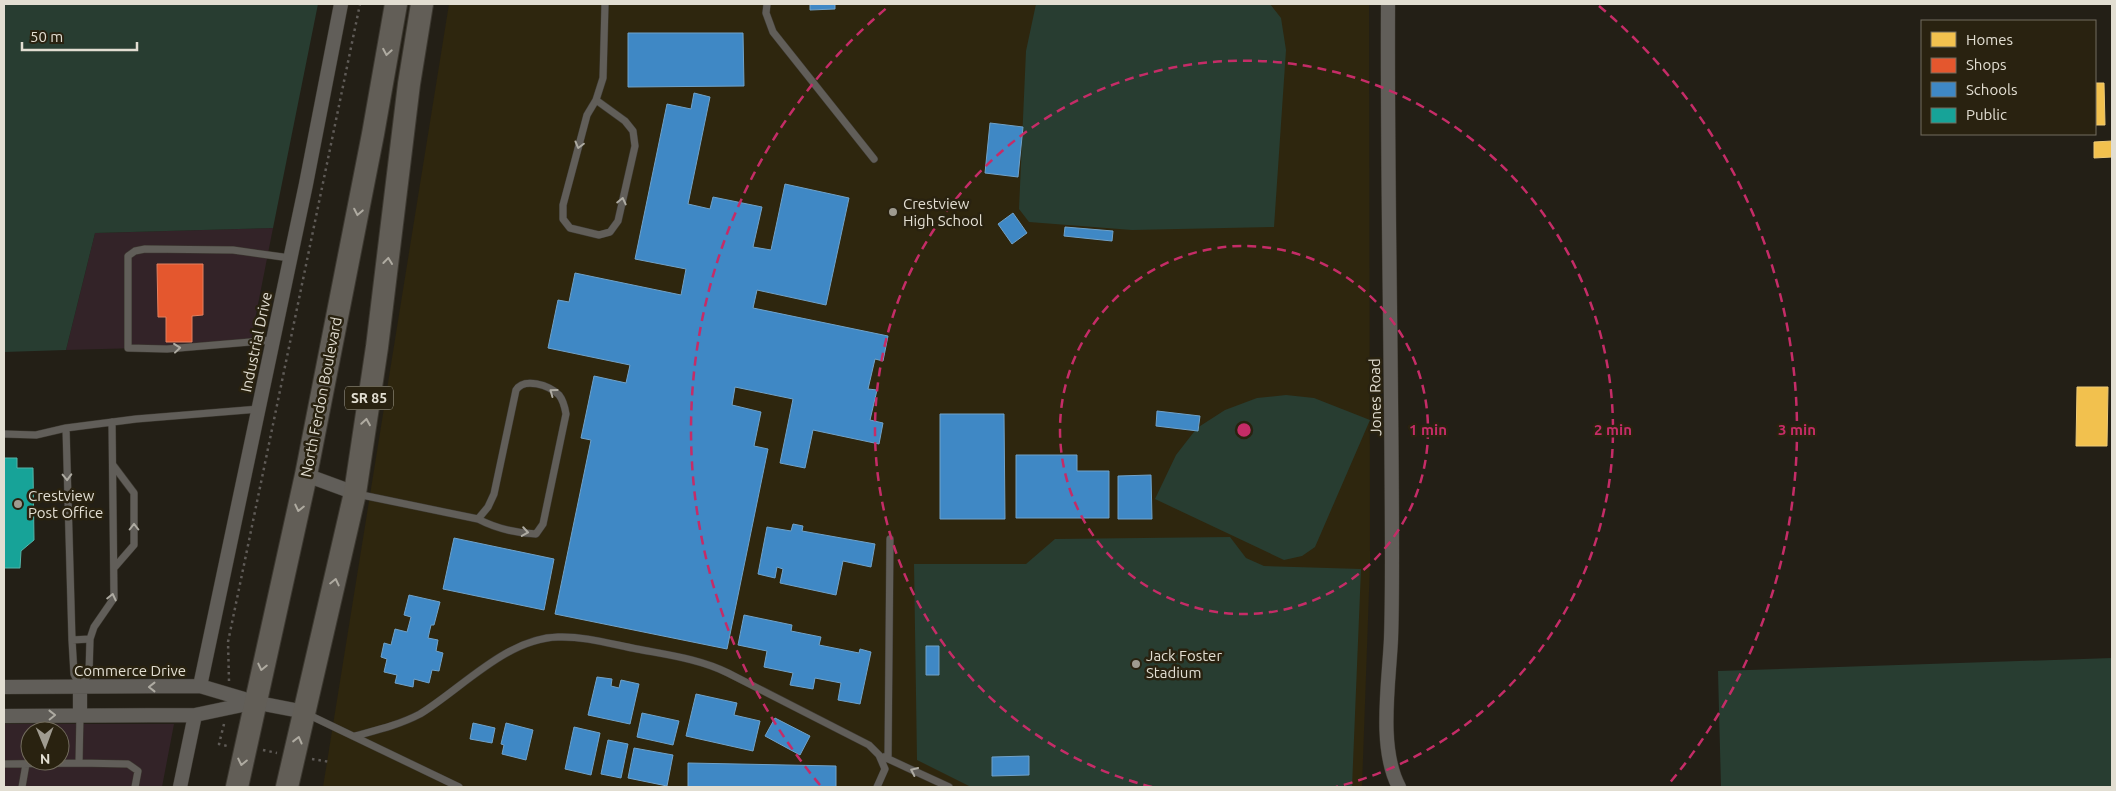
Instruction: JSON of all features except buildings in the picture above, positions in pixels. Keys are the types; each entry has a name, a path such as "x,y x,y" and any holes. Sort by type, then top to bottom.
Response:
{"main road":[{"name":"North Ferdon Boulevard","path":"237,787 254,702 306,475 373,134 396,4"},
{"name":"SR 85","path":"287,787 355,493 378,347 409,84 422,4"}],"street":[{"name":"Industrial Drive","path":"200,686 341,4"},
{"name":"Jones Road","path":"1388,4 1392,628 1387,728 1390,762 1399,787"},
{"path":"306,475 355,493"},
{"name":"Commerce Drive","path":"4,687 200,686 229,701"},
{"path":"80,687 80,715"},
{"name":"Commerce Drive","path":"4,716 195,715 229,701 254,702 305,712"},
{"path":"180,787 195,715"}],"lane":[{"path":"596,100 625,121 633,131 635,146 618,221 610,232 599,235 570,228 563,219 563,205 587,115 596,100 603,78 605,4"},
{"path":"766,4 766,13 773,32 874,159"},
{"path":"273,340 167,349 128,348 128,256 145,249 233,250 290,258"},
{"path":"355,493 478,519 488,524 536,534 543,524 566,414 559,395 548,387 526,382 520,384 516,390 494,494 478,519"},
{"path":"4,434 36,435 66,428 112,422 259,408"},
{"path":"80,687 89,673 90,640 94,627 114,598 112,422"},
{"path":"66,428 72,640 74,674 80,687"},
{"path":"113,465 134,493 134,545 114,568"},
{"path":"888,759 890,539"},
{"path":"355,736 397,725 419,714 506,654 534,642 563,637 577,637 711,665 869,745 888,759 950,787"},
{"path":"72,640 90,640"},
{"path":"305,712 459,787"},
{"path":"79,763 80,715"},
{"path":"878,787 885,769 879,754"},
{"path":"70,763 128,764 138,771 135,787"},
{"path":"4,764 20,764"},
{"path":"22,787 25,771"}],"path":[{"path":"219,744 229,701 228,642 360,4"}],"shaded area":[{"name":"Crestview High School","path":"449,4 1369,4 1370,564 1362,787 323,787"},
{"path":"273,228 250,345 66,350 95,233"},
{"path":"4,724 20,724 20,771 70,771 70,724 174,724 162,787 4,787"}],"green space":[{"path":"4,4 318,4 273,228 95,233 66,350 4,352"},
{"path":"1036,4 1270,4 1281,18 1286,50 1274,227 1132,230 1029,222 1019,209 1026,51"},
{"path":"1286,395 1314,398 1370,420 1315,547 1302,556 1284,560 1155,499 1176,455 1197,428 1225,410 1257,398"},
{"name":"Jack Foster Stadium","path":"1230,537 1246,558 1264,566 1361,569 1352,787 971,787 917,760 914,564 1026,564 1055,539"},
{"path":"2112,658 2112,787 1721,787 1718,671"}],"place":[{"name":"Crestview High School","path":"893,212"},
{"name":"Crestview Post Office","path":"18,504"},
{"name":"Jack Foster Stadium","path":"1136,664"}]}
